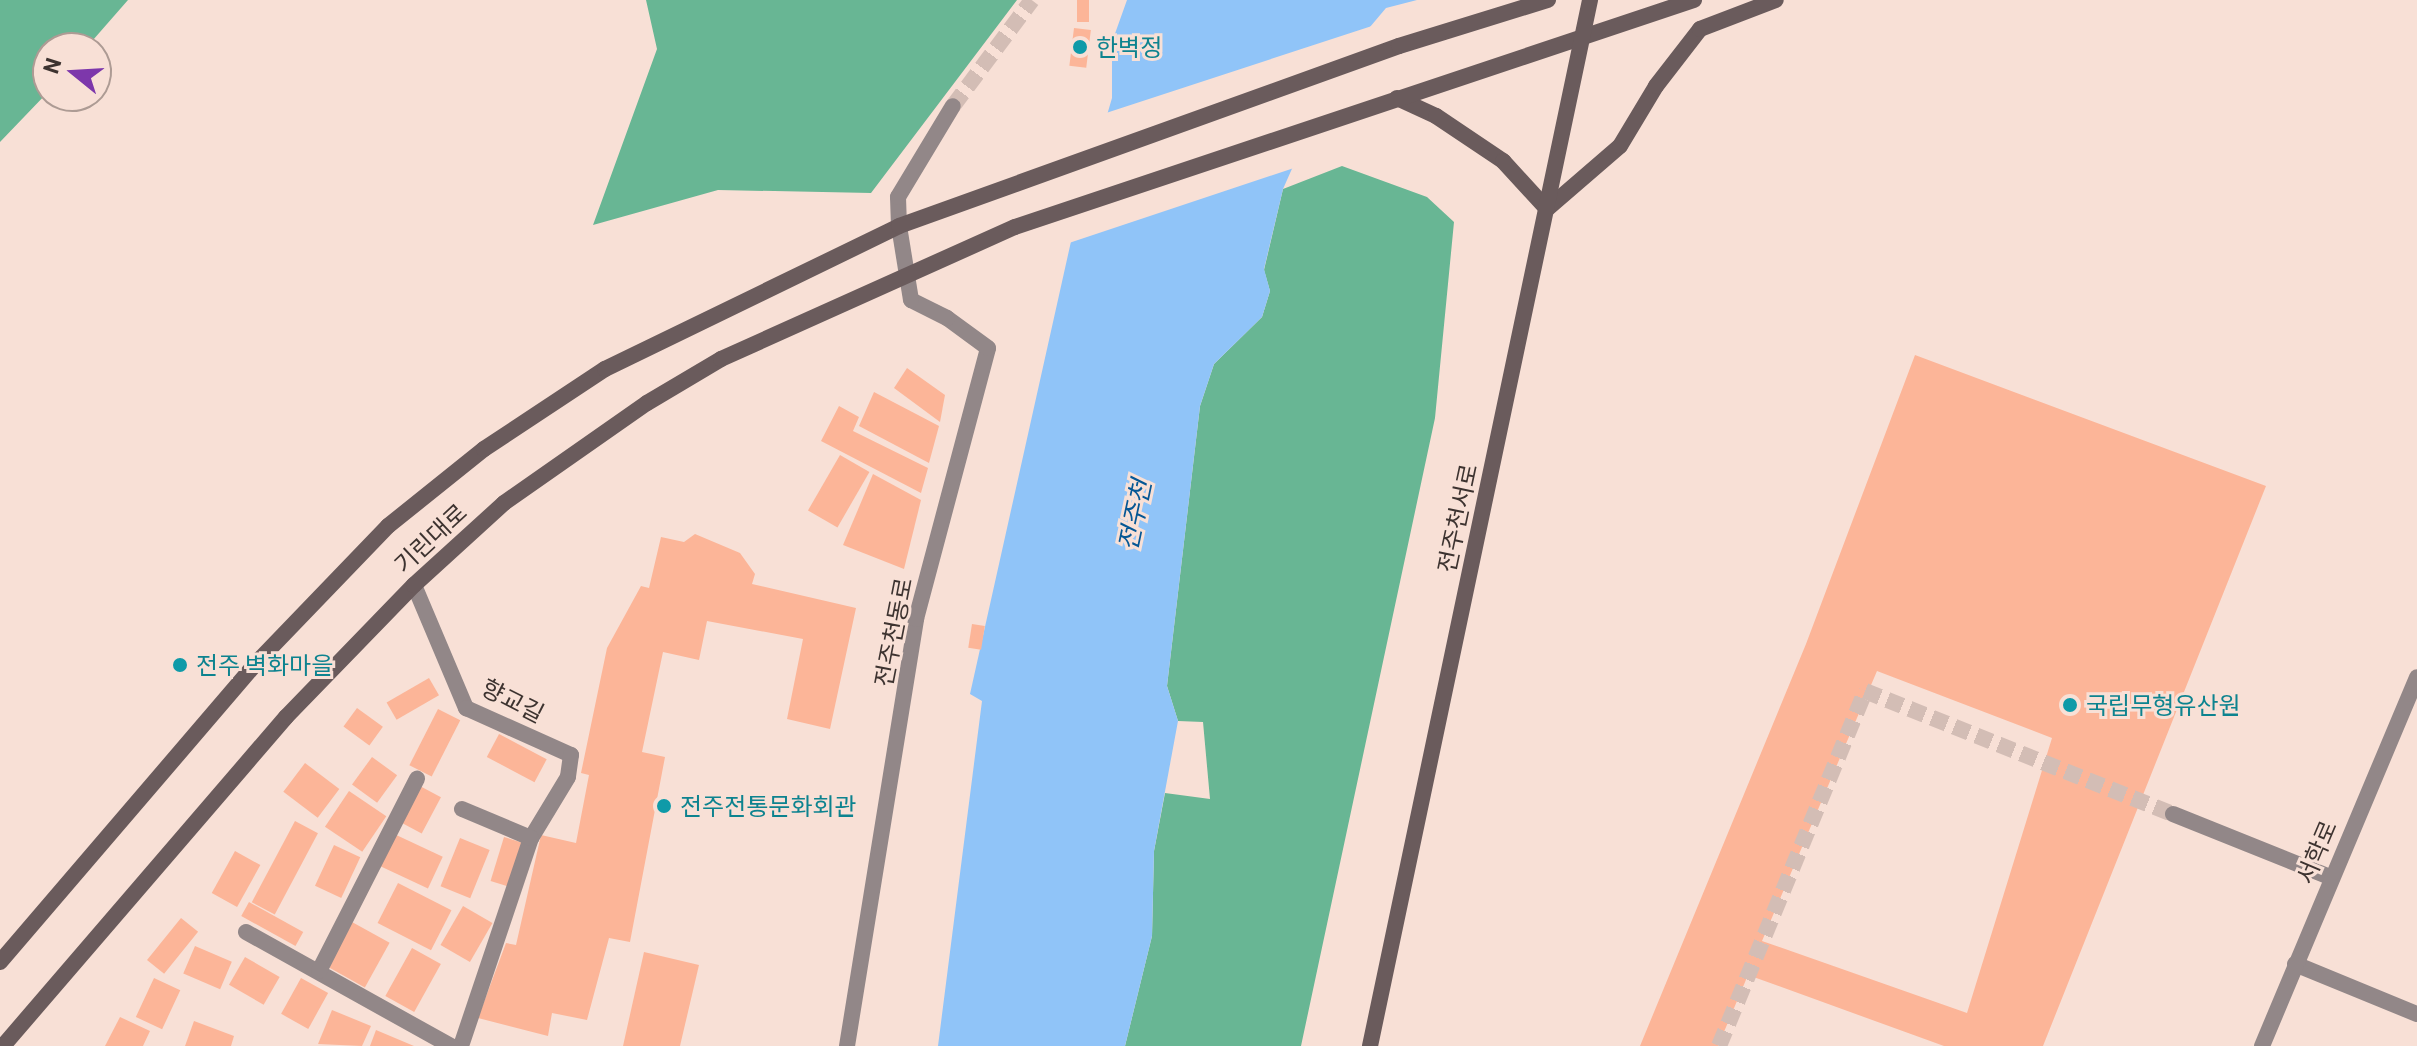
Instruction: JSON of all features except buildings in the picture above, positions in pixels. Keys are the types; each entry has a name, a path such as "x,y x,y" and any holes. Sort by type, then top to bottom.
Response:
{"street":[{"name":"기린대로","path":"0,962 260,659 388,526 484,449 605,369 899,226 1399,46 1548,0"},
{"name":"전주천서로","path":"1370,1046 1590,0"},
{"name":"기린대로","path":"3,1046 286,717 414,585 504,503 647,403 721,359 1015,227 1694,0"},
{"path":"1397,98 1469,138 1503,161 1547,209 1620,146 1656,86 1700,29 1776,0"},
{"path":"910,272 899,226 898,197 953,106"},
{"name":"전주천동로","path":"847,1046 916,619 988,348 947,318 911,300 910,272"},
{"name":"향교길","path":"414,585 466,708 571,755 568,777 531,838 461,1046"},
{"name":"서학로","path":"2262,1046 2417,677"},
{"path":"319,971 417,779"},
{"path":"462,809 531,838"},
{"path":"2173,814 2332,878"},
{"path":"246,932 451,1046"},
{"path":"2295,964 2417,1014"}],"green space":[{"path":"0,0 128,0 100,32 32,32 32,109 0,142"},
{"path":"646,0 1017,0 871,193 718,190 593,225 657,49"},
{"path":"1342,166 1427,197 1454,222 1435,418 1301,1046 1125,1046 1152,936 1154,851 1165,793 1210,799 1203,722 1178,721 1167,686 1200,406 1214,364 1262,317 1270,291 1264,270 1283,189"}],"water":[{"name":"전주천","path":"1127,0 1417,0 1386,8 1338,65 1283,189 1264,269 1270,291 1262,317 1214,364 1200,406 1167,686 1178,721 1154,851 1152,936 1125,1046 938,1046 982,701 970,694 1074,228 1112,98 1112,42"}],"pier":[{"path":"1378,24 1341,67 1297,167 1066,244 1103,114"}],"tunnel":[{"path":"953,106 1032,0"},
{"path":"1719,1046 1865,691 2173,814"}],"place":[{"name":"한벽정","path":"1080,47"},
{"name":"전주 벽화마을","path":"180,665"},
{"name":"국립무형유산원","path":"2070,705"},
{"name":"전주전통문화회관","path":"664,806"}]}
